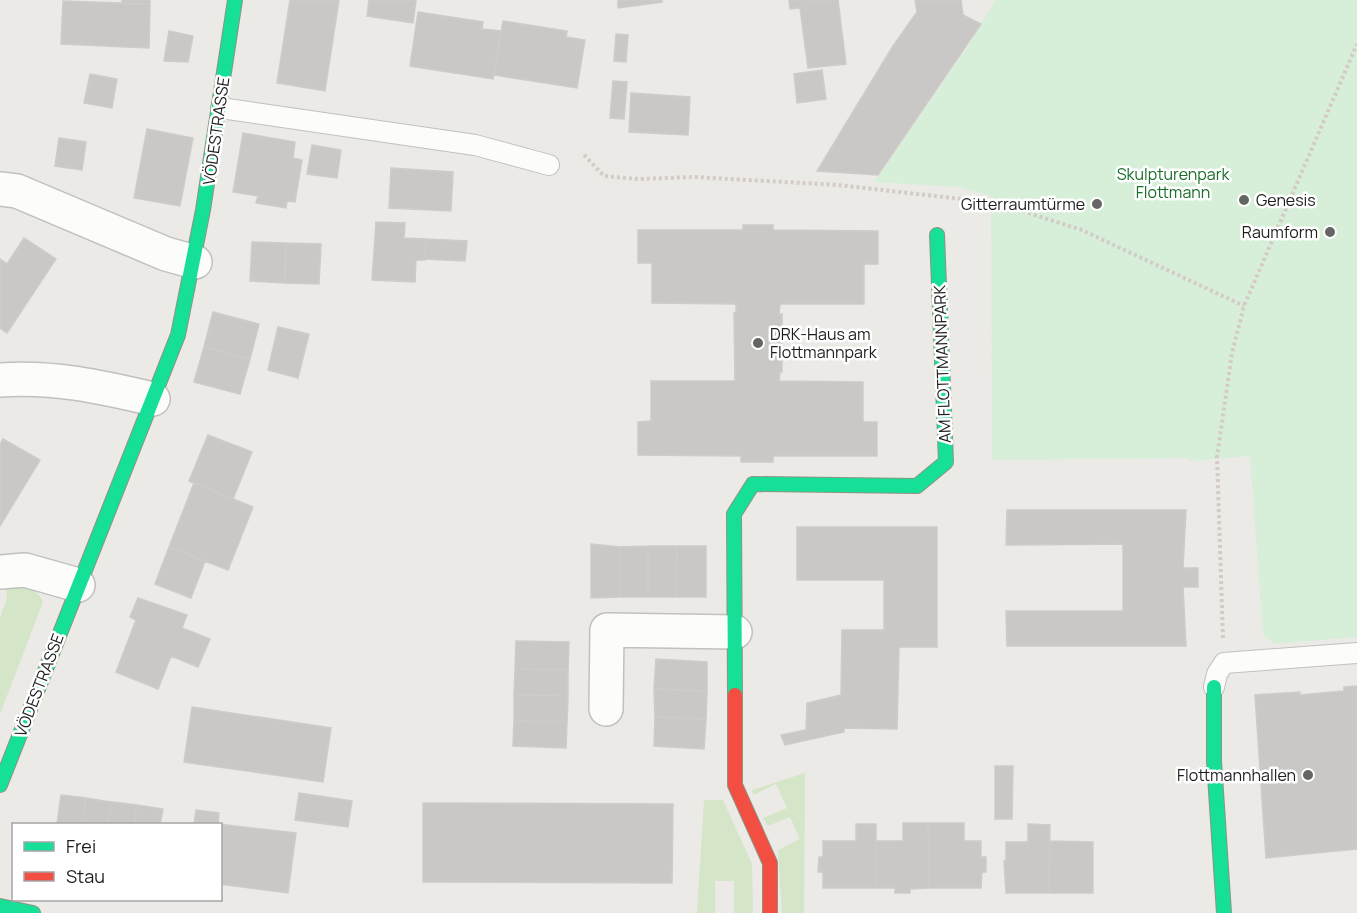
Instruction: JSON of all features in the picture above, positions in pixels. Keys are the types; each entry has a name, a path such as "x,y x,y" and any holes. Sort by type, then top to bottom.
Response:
{"street":[{"name":"VÖDESTRASSE","path":"0,785 178,335 195,262 221,108 235,0"},
{"path":"0,189 17,191 166,254 195,262"},
{"name":"AM FLOTTMANNPARK","path":"770,913 770,863 735,785 734,514 753,484 917,486 946,462 938,235"},
{"path":"0,380 35,377 78,383 153,399"},
{"path":"0,572 25,570 78,585"},
{"path":"606,710 607,630 735,632"},
{"path":"1214,687 1214,761 1224,913"},
{"path":"0,906 33,913"}],"lane":[{"path":"221,108 475,145 549,165"},
{"path":"1214,687 1217,674 1224,663 1357,653"}],"path":[{"path":"1224,663 1216,457 1232,352 1244,306 1357,44"}],"green space":[{"name":"Skulpturenpark Flottmann","path":"995,0 1357,0 1357,637 1274,644 1263,635 1250,456 1190,461 1189,458 992,460 991,196 960,187 874,182 969,45"},
{"path":"6,587 23,587 33,590 43,602 0,714 0,617 7,599"},
{"path":"805,773 804,913 782,913 778,850 800,839 790,817 768,826 763,818 787,808 776,784 753,795 752,790"},
{"path":"704,800 723,800 752,864 753,913 734,913 734,881 715,881 715,913 697,913"}],"building":[{"path":"122,0 150,0 150,4 122,4"},
{"path":"290,0 339,0 325,91 277,83"},
{"path":"369,0 416,0 413,23 367,16"},
{"path":"618,0 662,0 662,2 618,8"},
{"path":"789,0 838,0 846,64 808,68 800,8 790,9"},
{"path":"915,0 961,0 963,15 981,24 878,175 817,171 893,46 917,12"},
{"path":"63,1 150,4 149,48 61,44"},
{"path":"418,12 483,22 482,29 501,31 493,79 410,66"},
{"path":"503,21 567,31 566,37 585,40 577,88 494,75"},
{"path":"169,31 193,36 188,62 164,61"},
{"path":"616,34 628,35 626,62 614,61"},
{"path":"822,70 826,99 797,103 794,74"},
{"path":"90,74 117,79 112,108 84,103"},
{"path":"613,81 627,82 624,119 610,118"},
{"path":"631,93 690,97 688,135 629,132"},
{"path":"147,129 193,138 180,206 134,198"},
{"path":"243,133 295,142 293,158 302,160 295,202 287,201 286,208 256,203 258,196 233,192"},
{"path":"59,138 86,142 82,170 55,166"},
{"path":"312,145 341,150 337,178 307,174"},
{"path":"391,168 453,172 451,211 389,208"},
{"path":"376,222 405,223 404,238 426,239 425,260 416,260 415,282 372,280"},
{"name":"DRK-Haus am Flottmannpark","path":"743,225 773,225 773,230 878,231 878,264 864,264 864,304 780,304 779,314 782,314 782,372 780,372 779,381 863,382 863,422 877,422 877,456 773,456 773,462 741,462 741,456 638,455 638,422 651,421 651,381 735,381 734,313 736,313 736,304 652,303 652,263 638,263 638,230 743,230"},
{"path":"24,238 56,259 7,333 0,328 0,259 7,264"},
{"path":"426,239 467,241 465,261 425,259"},
{"path":"252,242 286,243 285,283 250,281"},
{"path":"286,243 321,244 319,284 285,283"},
{"path":"213,312 259,324 250,359 204,347"},
{"path":"278,327 309,334 298,378 268,370"},
{"path":"204,347 250,359 240,394 194,382"},
{"path":"208,435 252,452 233,499 189,481"},
{"path":"3,439 40,460 0,526 0,445"},
{"path":"194,483 253,507 228,570 169,547"},
{"path":"1007,510 1186,510 1183,568 1198,568 1198,587 1183,587 1186,646 1007,646 1006,611 1123,611 1123,544 1006,545"},
{"path":"797,527 937,527 937,647 899,647 897,729 844,728 844,732 785,745 781,735 806,730 807,703 841,695 842,630 884,630 884,580 797,580"},
{"path":"591,544 620,547 620,597 591,598"},
{"path":"648,546 648,597 620,597 620,547"},
{"path":"648,546 677,546 676,597 648,597"},
{"path":"677,546 706,546 706,597 676,597"},
{"path":"169,547 205,561 191,598 155,584"},
{"path":"138,598 187,615 182,628 210,639 198,667 171,656 158,689 116,672 136,620 130,617"},
{"path":"516,641 569,642 568,670 515,669"},
{"path":"656,659 707,662 707,691 654,689"},
{"path":"515,669 568,670 568,696 514,695"},
{"name":"Flottmannhallen","path":"1357,686 1357,849 1266,858 1255,695 1300,692 1300,695 1344,691 1344,687"},
{"path":"654,689 707,691 706,719 655,717"},
{"path":"514,695 568,696 567,722 514,721"},
{"path":"192,707 331,728 323,782 184,762"},
{"path":"655,717 706,719 704,749 654,746"},
{"path":"514,721 567,722 566,748 513,746"},
{"path":"995,766 1013,766 1012,819 995,819"},
{"path":"299,793 352,801 348,827 295,820"},
{"path":"61,795 86,798 82,823 57,823"},
{"path":"86,798 112,802 108,823 82,823"},
{"path":"112,802 137,805 134,823 108,823"},
{"path":"423,803 673,804 672,883 423,882"},
{"path":"137,805 163,809 160,823 134,823"},
{"path":"196,810 219,813 218,823 194,823"},
{"path":"903,823 928,823 929,888 910,889 910,893 895,893 895,888 876,888 876,841 903,841"},
{"path":"928,823 964,823 964,841 981,841 981,857 986,857 986,872 982,872 981,888 929,888"},
{"path":"222,824 296,833 288,893 222,884"},
{"path":"856,824 876,824 876,888 823,888 823,872 818,872 819,857 823,857 823,841 856,841"},
{"path":"1028,824 1050,825 1049,893 1006,893 1004,861 1006,861 1006,842 1028,842"},
{"path":"1050,841 1093,842 1093,893 1049,893"}],"traffic: fast":[{"path":"0,785 178,335 203,210 235,0"},
{"path":"735,695 734,514 753,484 917,486 946,462 937,235"},
{"path":"1214,687 1214,761 1224,913"},
{"path":"0,906 33,913"}],"traffic: jam":[{"path":"735,695 735,785 770,863 770,913"}],"place":[{"name":"Genesis","path":"1244,200"},
{"name":"Gitterraumtürme","path":"1097,204"},
{"name":"Raumform","path":"1330,232"},
{"name":"DRK-Haus am Flottmannpark","path":"758,343"},
{"name":"Flottmannhallen","path":"1308,775"}]}
